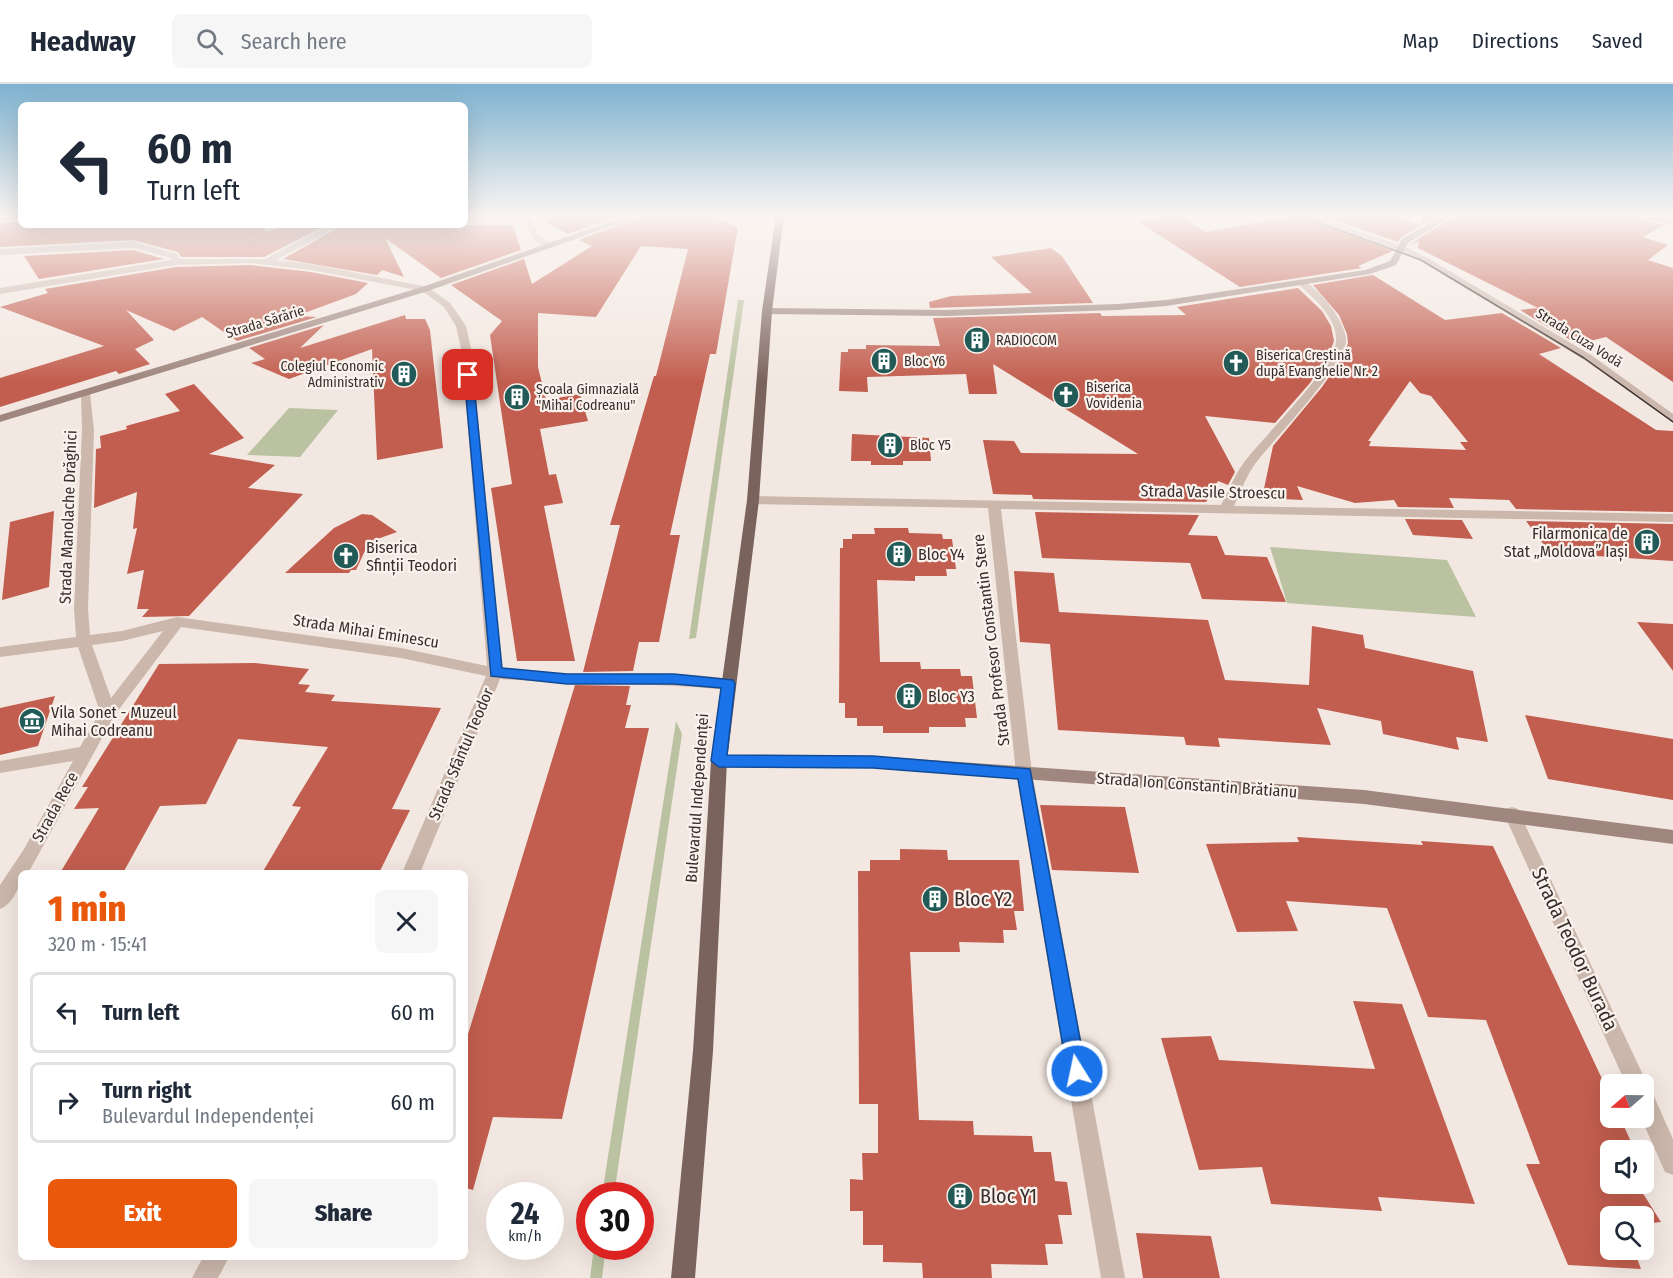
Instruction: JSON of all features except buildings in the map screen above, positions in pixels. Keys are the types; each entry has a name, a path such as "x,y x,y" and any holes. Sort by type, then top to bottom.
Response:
{"main road":[{"name":"Bulevardul Independenței","path":"682,1278 703,1051 719,761 753,500 767,311 772,271"}],"street":[{"path":"0,291 123,271"},
{"path":"330,271 424,289"},
{"name":"Strada Sărărie","path":"0,419 477,271"},
{"path":"767,311 947,313 1117,307 1166,303 1371,271"},
{"name":"Strada Cuza Vodă","path":"1439,271 1587,357 1673,418"},
{"path":"1226,509 1248,466 1326,368 1341,345 1341,333 1320,297 1302,283"},
{"name":"Strada Sfântul Teodor","path":"412,870 495,673 467,353 461,326 447,305 424,289"},
{"name":"Strada Manolache Drăghici","path":"83,640 81,609 88,430 85,394"},
{"name":"Strada Vasile Stroescu","path":"753,500 1673,518"},
{"name":"Strada Profesor Constantin Stere","path":"993,504 1024,773 1113,1278"},
{"name":"Strada Mihai Eminescu","path":"0,652 122,636 177,622 401,652 495,673 567,679 674,679 728,684"},
{"name":"Strada Rece","path":"20,870 108,712 177,622"},
{"path":"83,640 108,712"},
{"path":"0,767 85,753"},
{"name":"Strada Ion Constantin Brătianu","path":"719,761 873,762 1364,796 1673,837"},
{"name":"Strada Teodor Burada","path":"1512,814 1632,1074"},
{"name":"Strada Rece","path":"0,901 18,873"},
{"path":"1654,1122 1673,1164"},
{"path":"204,1278 215,1260"}],"green space":[{"path":"738,300 744,300 696,638 689,639"},
{"path":"289,408 338,410 300,457 247,455"},
{"path":"1270,547 1447,560 1476,617 1287,603"},
{"path":"676,721 682,734 616,1182 604,1182"},
{"path":"592,1260 604,1260 602,1278 590,1278"}],"tram line":[{"path":"1439,271 1584,358 1673,422"}],"place":[{"name":"RADIOCOM","path":"977,340"},
{"name":"Bloc Y6","path":"884,361"},
{"name":"Biserica Creștină după Evanghelie Nr. 2","path":"1236,363"},
{"name":"Colegiul Economic Administrativ","path":"404,374"},
{"name":"Biserica Vovidenia","path":"1066,395"},
{"name":"Școala Gimnazială \"Mihai Codreanu\"","path":"517,397"},
{"name":"Bloc Y5","path":"890,445"},
{"name":"Filarmonica de Stat „Moldova” Iași","path":"1647,542"},
{"name":"Bloc Y4","path":"899,554"},
{"name":"Biserica Sfinții Teodori","path":"346,556"},
{"name":"Bloc Y3","path":"909,696"},
{"name":"Vila Sonet - Muzeul Mihai Codreanu","path":"32,721"},
{"name":"Bloc Y2","path":"935,899"},
{"name":"Bloc Y1","path":"960,1196"}],"route":[{"path":"468,375 495,673 567,679 674,679 728,684 719,761 798,764 873,762 1024,773 1077,1071"}]}
